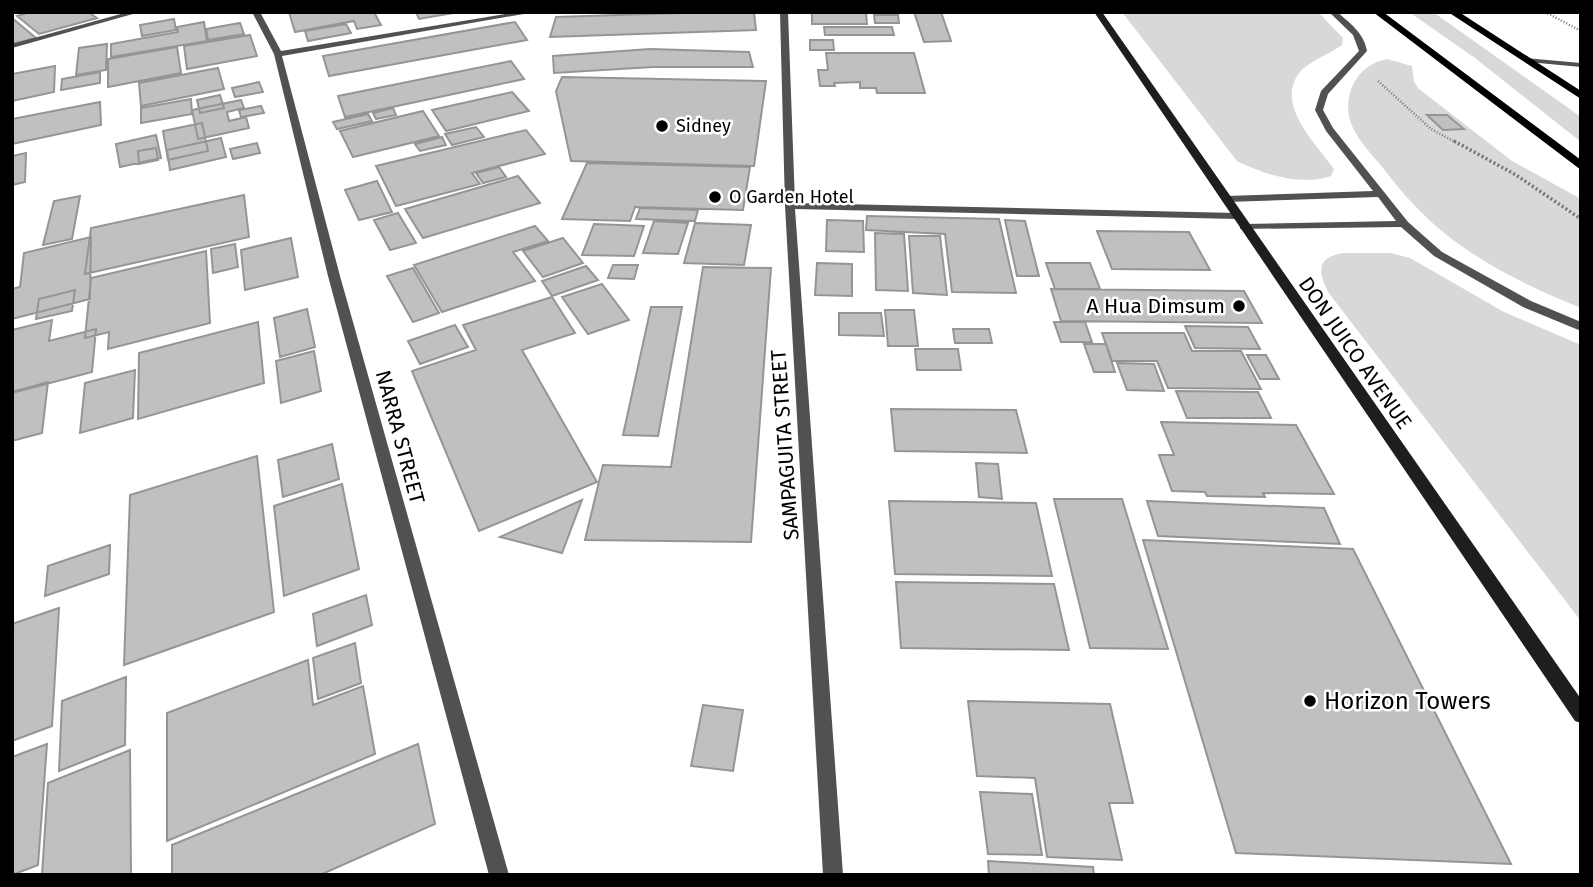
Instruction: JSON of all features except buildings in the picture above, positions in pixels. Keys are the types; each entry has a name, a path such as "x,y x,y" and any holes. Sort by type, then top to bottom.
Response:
{"main road":[{"name":"DON JUICO AVENUE","path":"1098,12 1581,715"},
{"path":"1377,12 1581,166"},
{"path":"1452,12 1581,96"}],"street":[{"path":"12,46 136,12"},
{"name":"NARRA STREET","path":"256,12 278,54 338,289 496,873"},
{"path":"278,54 532,12"},
{"name":"SAMPAGUITA STREET","path":"785,12 790,206 833,875"},
{"path":"1332,12 1363,42 1363,51 1324,93 1318,110 1329,129 1404,224 1438,254 1485,283 1581,327"},
{"path":"1528,60 1581,65"},
{"path":"1226,199 1381,194"},
{"path":"790,206 1240,222 1404,224"}],"path":[{"path":"1545,12 1581,31"},
{"path":"1354,61 1431,129 1516,174 1581,219"}],"shaded area":[{"path":"1122,12 1318,12 1343,38 1342,45 1300,72 1293,84 1292,97 1295,110 1308,136 1334,169 1331,176 1308,180 1283,178 1237,161"},
{"path":"1409,12 1433,12 1581,117 1581,142 1475,58"},
{"path":"1387,59 1412,66 1414,82 1419,89 1512,161 1581,199 1581,308 1494,267 1453,240 1412,203 1366,148 1349,117 1349,98 1353,84 1362,72"},
{"path":"1343,253 1391,253 1410,258 1504,312 1581,345 1581,621 1328,292 1322,278 1322,267 1328,258"}],"place":[{"name":"Sidney","path":"662,126"},
{"name":"O Garden Hotel","path":"715,197"},
{"name":"A Hua Dimsum","path":"1239,306"},
{"name":"Horizon Towers","path":"1310,701"}]}
